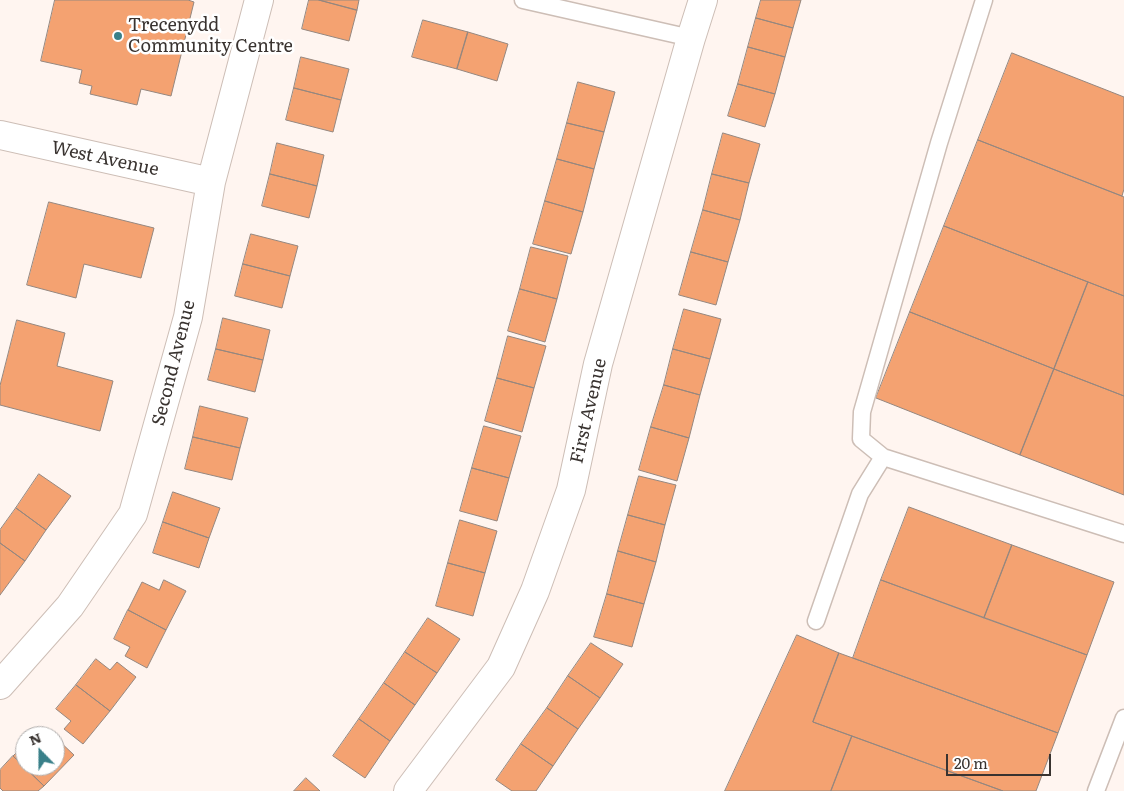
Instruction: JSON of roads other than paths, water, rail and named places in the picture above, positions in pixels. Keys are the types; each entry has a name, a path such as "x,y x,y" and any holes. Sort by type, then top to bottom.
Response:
{"street":[{"name":"Second Avenue","path":"0,685 70,606 133,514 188,317 211,182 259,0"},
{"name":"First Avenue","path":"408,791 501,667 535,591 571,490 598,364 703,0"},
{"name":"West Avenue","path":"0,135 211,182"}],"lane":[{"path":"523,0 691,38"},
{"path":"984,0 939,143 862,412 861,439 882,457 1124,534"},
{"path":"816,621 860,494 882,457"},
{"path":"1096,791 1124,718"}],"place":[{"name":"Trecenydd Community Centre","path":"118,36"}]}
